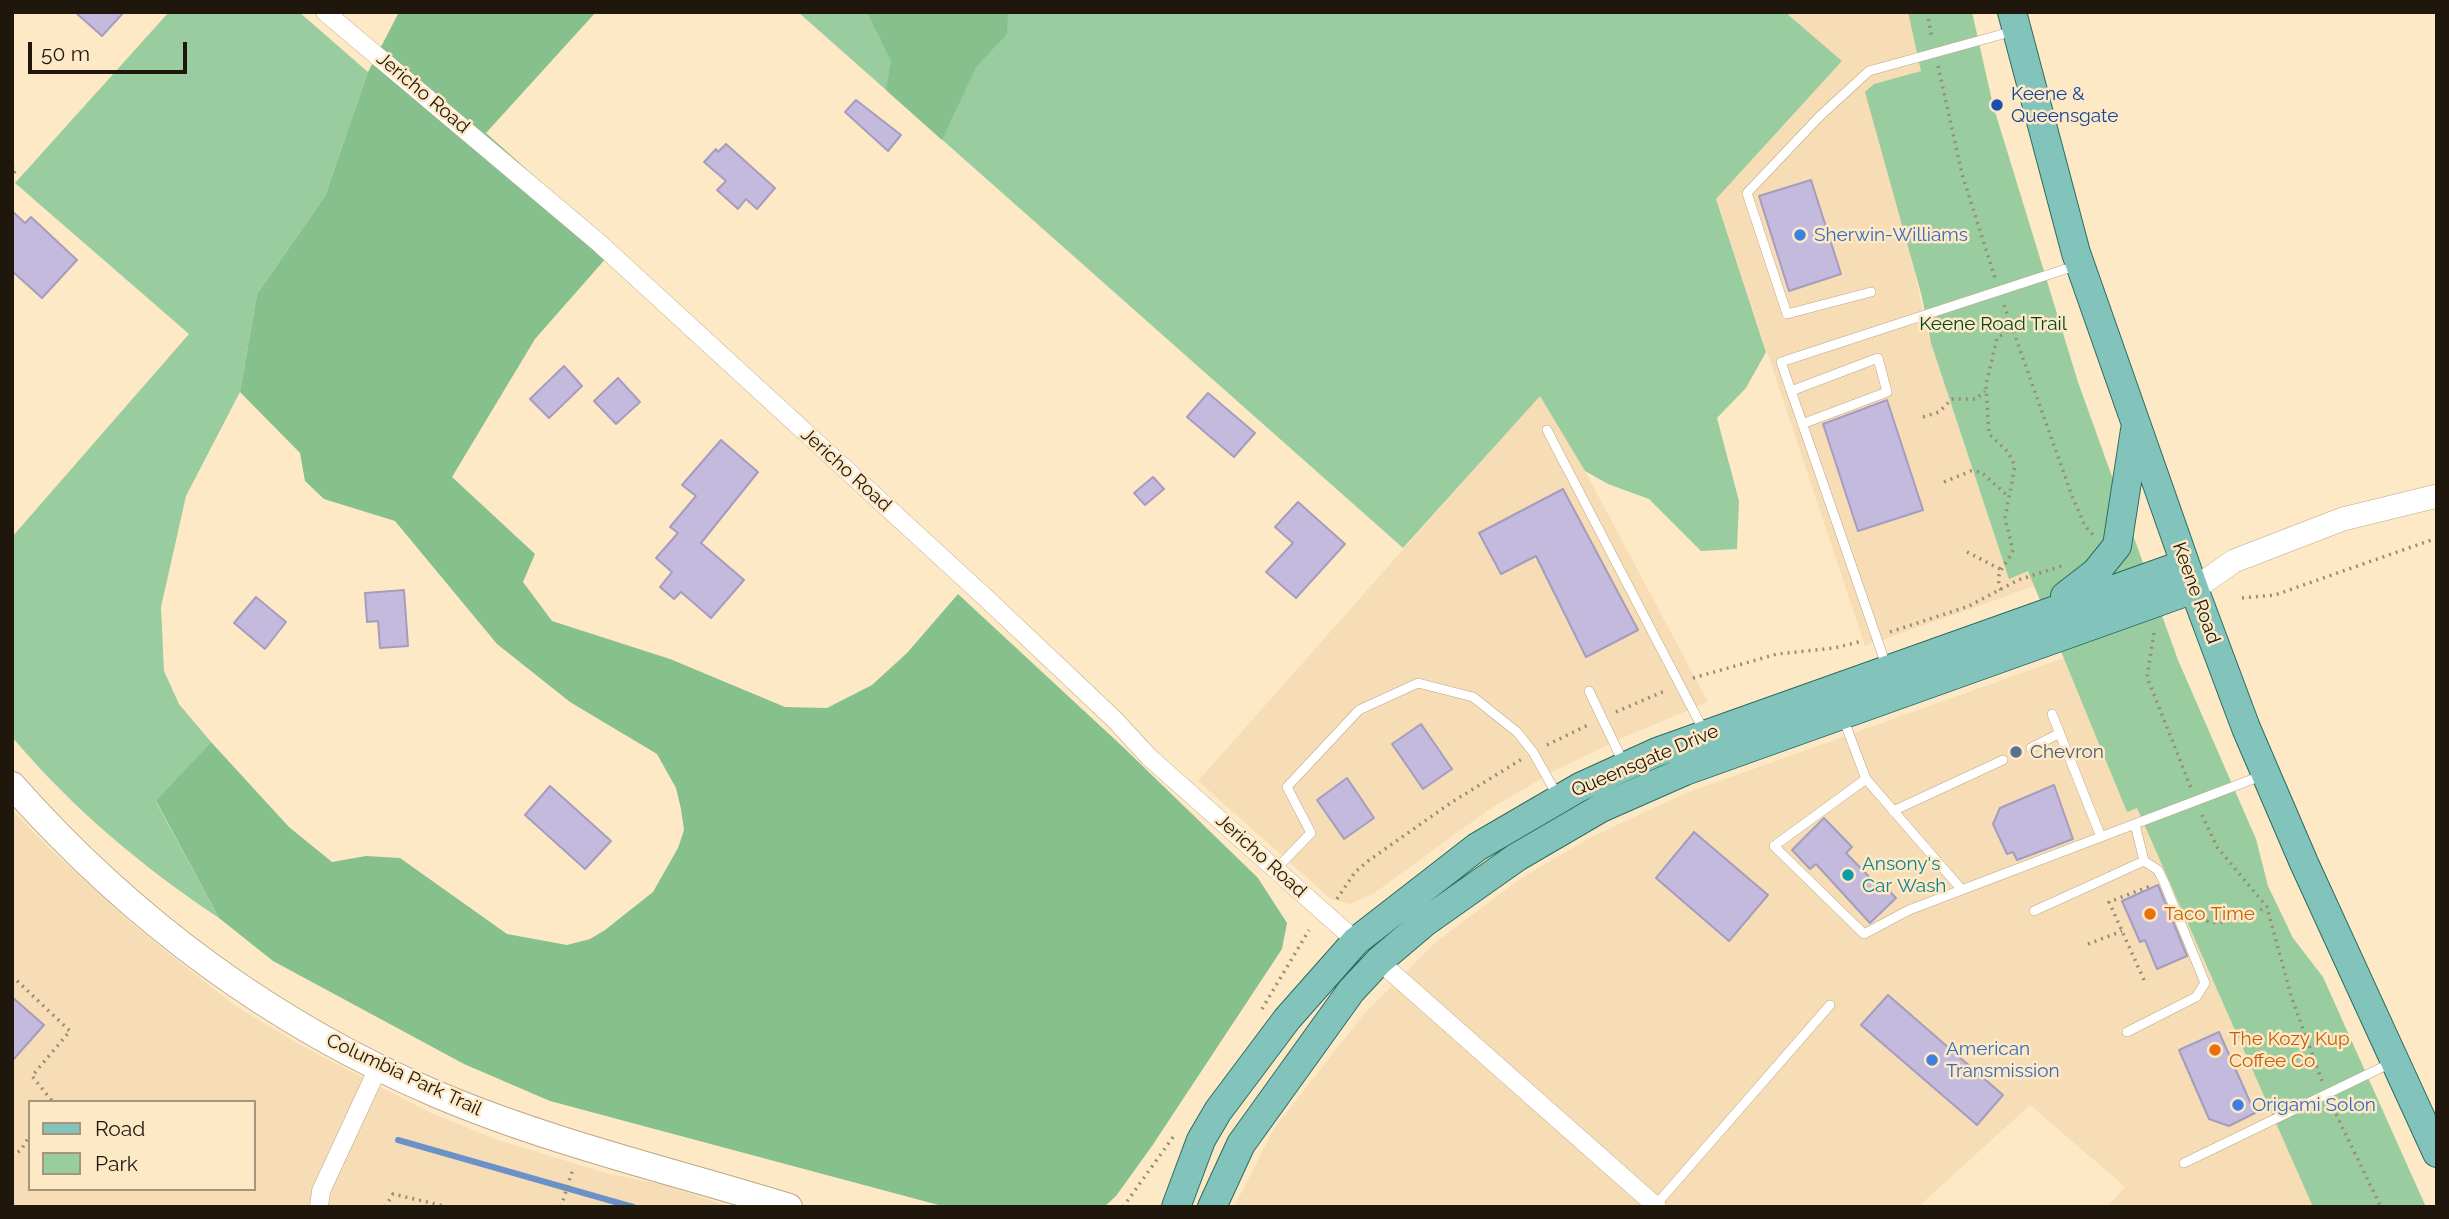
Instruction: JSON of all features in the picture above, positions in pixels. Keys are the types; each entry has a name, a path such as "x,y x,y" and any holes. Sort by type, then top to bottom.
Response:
{"main road":[{"name":"Keene Road","path":"2014,21 2080,265 2189,576 2266,774 2437,1153"},
{"path":"2048,611 2096,572 2117,546 2136,427"},
{"name":"Queensgate Drive","path":"1176,1207 1201,1140 1217,1111 1287,1019 1356,941 1451,864 1558,799 1625,765 2048,611 2189,576"},
{"name":"Queensgate Drive","path":"1212,1207 1241,1144 1322,1028 1379,961 1483,878 1601,808 1685,771 1841,713 2189,576"},
{"name":"Columbia Park Trail","path":"12,785 84,861 190,953 292,1020 379,1068 438,1095 517,1124 789,1207"},
{"path":"1322,1028 1360,958 1361,948 1356,941"}],"street":[{"name":"Jericho Road","path":"325,12 598,242 987,599 1115,720 1149,757 1356,941"},
{"name":"Queensgate Drive","path":"2189,576 2343,519 2437,496"},
{"path":"1379,961 1656,1206"},
{"path":"319,1207 321,1191 379,1068"}],"lane":[{"path":"1871,292 1787,314 1747,193 1820,116 1869,71 2014,21"},
{"path":"1887,669 1781,362 2080,265"},
{"path":"1791,391 1878,358 1887,392 1802,424"},
{"path":"1547,430 1706,734"},
{"path":"1276,869 1311,833 1287,787 1359,710 1418,683 1473,697 1517,732 1533,752 1558,799"},
{"path":"1589,691 1625,765"},
{"path":"1841,713 1866,779 1962,890"},
{"path":"2052,714 2101,837"},
{"path":"2031,748 2060,733"},
{"path":"1893,811 2003,760"},
{"path":"1866,779 1774,846 1864,934 1909,910 2266,774"},
{"path":"2126,1032 2196,997 2205,983 2180,917 2158,870 2144,861 2136,824"},
{"path":"2034,911 2144,861"},
{"path":"1656,1206 1830,1004"},
{"path":"2183,1163 2395,1061"}],"path":[{"path":"12,166 16,170 12,175"},
{"path":"2001,590 1998,582 2000,569 2013,550 2005,518 2015,466 2011,456 1989,434 1985,391 1997,338 2012,329"},
{"path":"1923,417 1939,412 1952,399 1976,399 1985,391"},
{"path":"1944,482 1971,471 1981,471 2009,497"},
{"path":"2087,542 2090,535"},
{"path":"2242,597 2275,595 2437,537"},
{"path":"1967,552 2000,569"},
{"path":"1692,679 1754,660 1834,648 1876,636 1981,601 2018,580 2068,564"},
{"path":"2154,633 2147,677 2195,800 2217,847 2267,906 2291,996 2327,1094 2381,1207"},
{"path":"1621,710 1666,690"},
{"path":"1550,744 1589,724"},
{"path":"1336,901 1354,872 1368,861 1452,802 1517,761"},
{"path":"2088,944 2122,931"},
{"path":"12,976 70,1031 32,1076 51,1100"},
{"path":"12,1156 22,1150 28,1139"},
{"path":"562,1204 573,1168"},
{"path":"385,1207 393,1194 448,1207"}],"shaded area":[{"path":"1785,12 1908,12 1922,71 1874,84 1927,330 2009,578 2028,571 2035,586 1865,646 1716,199 1842,61"},
{"path":"1540,395 1585,471 1708,702 1620,739 1556,770 1490,809 1373,894 1350,904 1331,899 1198,781"},
{"path":"2122,637 2373,1207 2107,1207 2125,1187 2030,1105 1918,1207 1234,1207 1273,1130 1363,1015 1437,941 1520,879 1591,837 1686,793"},
{"path":"12,810 50,849 144,934 237,1007 308,1049 431,1113 495,1139 609,1174 665,1185 730,1207 12,1207"}],"green space":[{"path":"169,12 299,12 368,72 325,196 257,294 240,392 186,496 161,607 164,671 179,704 211,742 156,802 219,918 162,878 109,835 59,788 12,737 12,537 189,334 15,183"},
{"path":"399,12 596,12 486,133 615,248 535,339 452,477 535,554 523,582 552,621 670,659 785,707 827,708 872,685 907,653 958,594 1123,747 1258,878 1287,923 1282,949 1152,1146 1116,1196 1104,1207 946,1207 550,1101 464,1064 273,961 219,918 156,801 211,742 289,827 332,862 366,856 400,858 507,934 567,945 590,939 653,892 678,848 684,830 676,788 657,754 570,702 497,644 395,521 324,499 305,481 300,453 240,392 257,294 325,196 368,72"},
{"path":"798,12 1785,12 1842,61 1716,199 1766,352 1746,388 1717,418 1739,501 1737,549 1701,551 1649,499 1608,484 1585,471 1540,396 1403,548"},
{"path":"867,12 1008,12 1007,34 976,67 942,140 886,90 891,61"},
{"name":"Keene Road Trail","path":"1908,12 1972,12 1993,105 2078,382 2178,660 2256,839 2268,886 2293,938 2323,977 2426,1207 2313,1207 2137,808 2127,812 2028,571 2009,579 1931,343 1922,297 1865,92 1874,84 1921,71"}],"building":[{"path":"75,12 124,12 102,36"},
{"path":"856,100 901,135 888,151 845,112"},
{"path":"726,144 775,188 757,209 746,199 738,209 717,190 726,181 704,162 716,149 718,152"},
{"name":"Sherwin-Williams","path":"1811,180 1841,274 1789,291 1759,196"},
{"path":"12,211 25,223 31,217 77,260 42,298 12,271"},
{"path":"564,366 582,386 549,418 530,399"},
{"path":"618,378 640,402 616,424 594,401"},
{"path":"1208,393 1255,433 1234,457 1187,417"},
{"path":"1887,400 1923,510 1858,531 1823,424"},
{"path":"721,440 758,472 701,543 744,580 711,618 681,592 674,599 660,587 672,572 656,558 678,533 670,527 696,496 682,485"},
{"path":"1153,477 1164,489 1145,505 1134,493"},
{"path":"1563,489 1638,630 1586,657 1536,556 1501,574 1479,533"},
{"path":"1298,502 1345,544 1296,598 1266,572 1293,543 1275,527"},
{"path":"404,590 408,646 380,648 378,621 367,622 365,593"},
{"path":"256,597 286,622 265,649 234,623"},
{"path":"1421,724 1452,769 1423,789 1392,744"},
{"path":"1347,778 1374,818 1344,839 1317,800"},
{"path":"2054,785 2073,839 2017,860 2013,852 2007,854 1993,824 2000,808"},
{"path":"550,786 611,841 585,869 525,815"},
{"name":"Ansony's Car Wash","path":"1824,818 1852,847 1846,853 1877,885 1880,881 1896,898 1870,923 1816,864 1810,869 1792,850"},
{"path":"1694,832 1768,895 1729,941 1656,878"},
{"name":"Taco Time","path":"2158,885 2187,956 2157,969 2145,940 2140,942 2122,901"},
{"name":"American Transmission","path":"1888,995 2003,1095 1977,1125 1861,1025"},
{"path":"12,997 44,1025 12,1061"},
{"path":"2219,1032 2255,1113 2229,1126 2209,1119 2179,1050"}],"waterway":[{"path":"398,1140 633,1207"}],"place":[{"name":"Keene & Queensgate","path":"1997,105"},
{"name":"Sherwin-Williams","path":"1800,235"},
{"name":"Chevron","path":"2016,752"},
{"name":"Ansony's Car Wash","path":"1848,875"},
{"name":"Taco Time","path":"2150,914"},
{"name":"The Kozy Kup Coffee Co","path":"2215,1050"},
{"name":"American Transmission","path":"1932,1060"},
{"name":"Origami Solon","path":"2238,1105"}]}
